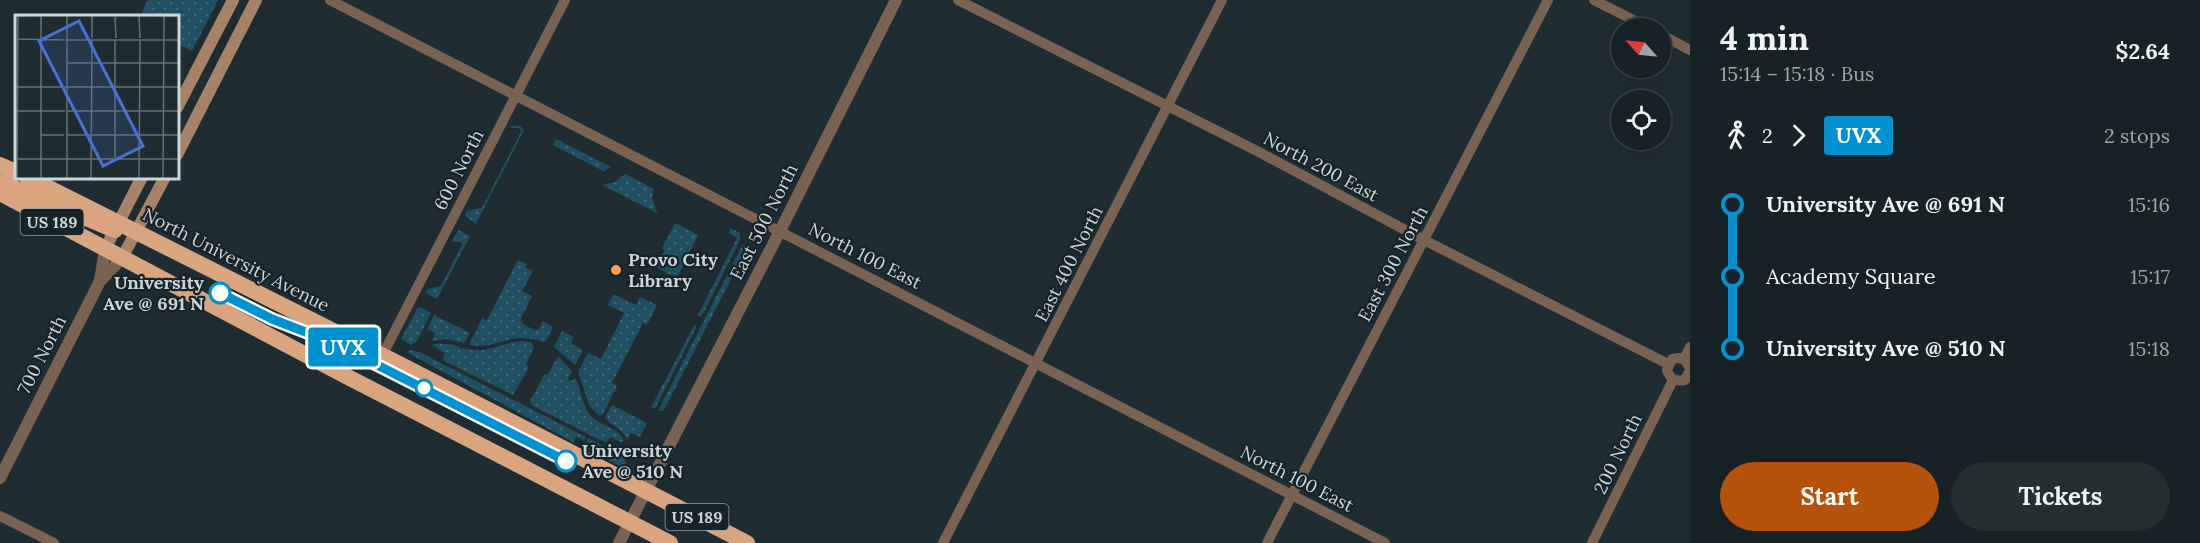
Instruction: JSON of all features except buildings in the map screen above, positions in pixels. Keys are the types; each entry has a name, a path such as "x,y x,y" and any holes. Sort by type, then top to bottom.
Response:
{"highway":[{"path":"0,165 15,172"},
{"name":"North University Avenue","path":"29,178 117,226"},
{"path":"0,182 117,226 137,231"},
{"name":"US 189","path":"0,193 670,543"},
{"name":"North University Avenue","path":"137,231 747,543"}],"main road":[{"path":"178,106 232,0"},
{"path":"178,153 256,0"},
{"name":"700 North","path":"105,249 141,178"},
{"name":"700 North","path":"122,258 164,178"}],"street":[{"name":"North 100 East","path":"330,0 1385,543"},
{"name":"600 North","path":"382,356 565,0"},
{"name":"East 500 North","path":"619,543 896,0"},
{"name":"North 200 East","path":"958,0 1668,364"},
{"name":"East 400 North","path":"943,543 1222,0"},
{"name":"East 300 North","path":"1267,543 1548,0"},
{"path":"1594,0 1629,18"},
{"path":"1671,40 1690,50"},
{"name":"700 North","path":"100,281 105,249"},
{"name":"700 North","path":"0,478 100,281 122,258"},
{"path":"1689,370 1672,359 1668,364 1669,376 1673,380 1685,380 1689,370 1690,347"},
{"name":"200 North","path":"1592,543 1673,380"},
{"path":"0,516 54,543"}],"shaded area":[{"path":"148,0 218,0 192,51 178,44 178,15 140,15"},
{"path":"510,126 520,126 524,130 476,224 465,216 467,211 482,208 521,132 520,128"},
{"path":"556,139 611,167 603,171 553,145"},
{"path":"625,174 654,189 652,199 657,213 602,185 615,182"},
{"path":"675,223 698,235 677,278 656,267 665,250 662,248"},
{"path":"730,228 740,233 740,240 700,316 698,315 737,238 729,233"},
{"path":"459,230 470,236 437,299 425,293 427,289 441,286 462,245 461,242 452,240"},
{"path":"743,244 748,246 664,410 658,411"},
{"path":"518,260 527,264 525,267 533,271 522,291 532,296 521,318 523,324 534,330 539,329 543,321 553,327 546,341 521,338 488,345 469,345 482,318 487,320"},
{"path":"613,294 636,305 640,297 657,305 647,325 643,323 612,383 617,386 603,414 599,416 589,405 578,371 588,353 601,359 624,313 608,305"},
{"path":"420,307 431,313 417,341 411,345 401,339"},
{"path":"434,315 470,333 464,343 446,339 432,341 435,333 427,329"},
{"path":"695,324 696,328 655,409 651,407"},
{"path":"562,331 574,337 571,344 583,350 575,365 554,347"},
{"path":"524,341 532,343 534,347 526,364 529,367 513,395 442,360 445,353 432,345 449,344 470,350 482,350"},
{"path":"411,350 586,437 584,441 576,437 573,442 407,351"},
{"path":"559,357 572,371 568,379 572,381 575,377 585,407 591,416 617,432 624,441 610,437 606,443 531,405 530,401 544,375 548,374"},
{"path":"612,405 647,423 640,437 631,433 627,440 622,432 607,420 605,417"},
{"path":"588,438 623,456 626,462 624,468 584,448"}],"bus line":[{"name":"UVX","path":"220,293 272,319 334,343 566,461"}],"place":[{"name":"Provo City Library","path":"616,270"},
{"name":"University Ave @ 691 N","path":"220,293"},
{"name":"University Ave @ 510 N","path":"566,461"}]}
